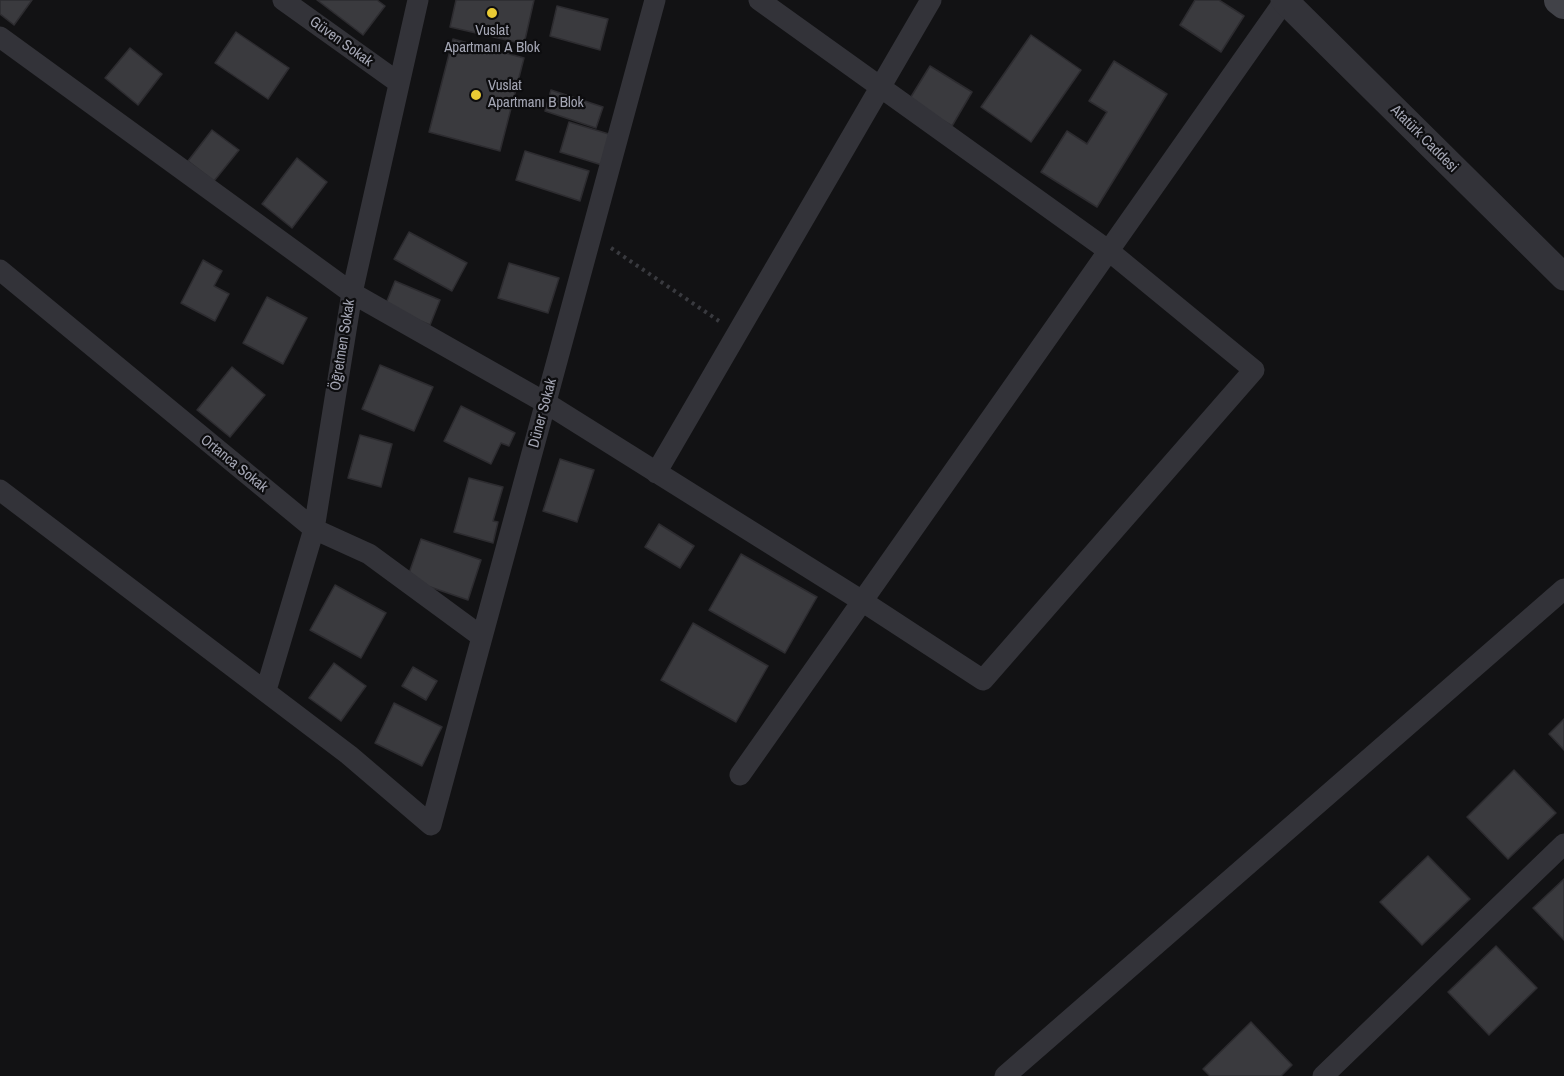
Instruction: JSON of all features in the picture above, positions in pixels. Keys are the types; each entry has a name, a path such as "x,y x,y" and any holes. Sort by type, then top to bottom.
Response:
{"main road":[{"path":"1559,0 1564,4"}],"street":[{"name":"Güven Sokak","path":"283,0 399,83"},
{"name":"Öğretmen Sokak","path":"266,690 314,529 352,293 418,0"},
{"name":"Düner Sokak","path":"266,690 349,754 431,825 655,0"},
{"path":"0,37 352,293 546,403 862,601 983,680 1254,370 1109,251 759,0"},
{"path":"656,473 931,0"},
{"path":"741,775 1285,0"},
{"name":"Atatürk Caddesi","path":"1285,0 1564,277"},
{"name":"Ortanca Sokak","path":"0,270 314,529 369,554 482,637"},
{"path":"0,490 266,690"},
{"path":"1005,1076 1564,589"},
{"path":"1323,1076 1564,844"}],"path":[{"path":"591,234 738,333"}],"building":[{"path":"0,0 32,0 14,25 0,14"},
{"path":"317,0 377,0 385,6 363,35"},
{"name":"Vuslat Apartmanı A Blok","path":"456,0 534,0 524,44 450,27"},
{"path":"1195,0 1219,0 1244,16 1221,52 1180,25"},
{"path":"557,6 608,19 600,50 550,36"},
{"path":"236,32 289,68 268,99 215,63"},
{"path":"1031,35 1081,70 1031,142 981,107"},
{"name":"Vuslat Apartmanı B Blok","path":"453,39 524,58 500,151 429,132"},
{"path":"130,48 162,74 138,105 105,78"},
{"path":"1114,61 1167,94 1097,207 1041,172 1067,131 1087,144 1107,112 1089,101"},
{"path":"930,66 972,92 952,126 909,100"},
{"path":"551,90 603,107 596,128 545,111"},
{"path":"569,122 612,135 602,165 560,152"},
{"path":"212,130 239,150 214,181 188,161"},
{"path":"525,151 589,171 580,201 516,180"},
{"path":"297,158 327,182 292,228 262,204"},
{"path":"409,232 467,263 452,291 394,259"},
{"path":"203,260 222,271 214,286 229,294 215,321 181,303"},
{"path":"509,263 559,278 548,313 498,298"},
{"path":"395,281 440,300 430,325 385,306"},
{"path":"267,297 307,318 283,364 243,343"},
{"path":"380,365 433,387 414,431 362,409"},
{"path":"232,367 265,395 230,437 197,410"},
{"path":"461,406 515,433 509,446 501,443 491,464 444,441"},
{"path":"360,435 392,444 381,487 348,478"},
{"path":"560,459 594,470 577,522 543,511"},
{"path":"469,478 503,487 493,521 498,522 493,543 454,532"},
{"path":"659,524 694,546 680,568 645,547"},
{"path":"421,539 481,560 468,600 407,579"},
{"path":"741,554 817,597 785,653 709,610"},
{"path":"335,585 386,613 361,658 310,630"},
{"path":"693,623 768,666 736,722 661,680"},
{"path":"334,663 366,686 341,721 309,698"},
{"path":"413,667 437,681 426,700 402,686"},
{"path":"394,703 442,727 422,766 375,743"},
{"path":"1564,719 1564,750 1549,734"},
{"path":"1514,770 1556,813 1508,859 1467,817"},
{"path":"1428,856 1470,899 1422,945 1380,902"},
{"path":"1564,879 1564,940 1533,908"},
{"path":"1496,946 1537,988 1489,1035 1448,992"},
{"path":"1251,1022 1292,1065 1281,1076 1210,1076 1203,1069"}],"place":[{"name":"Vuslat Apartmanı A Blok","path":"492,13"},
{"name":"Vuslat Apartmanı B Blok","path":"476,95"}]}
